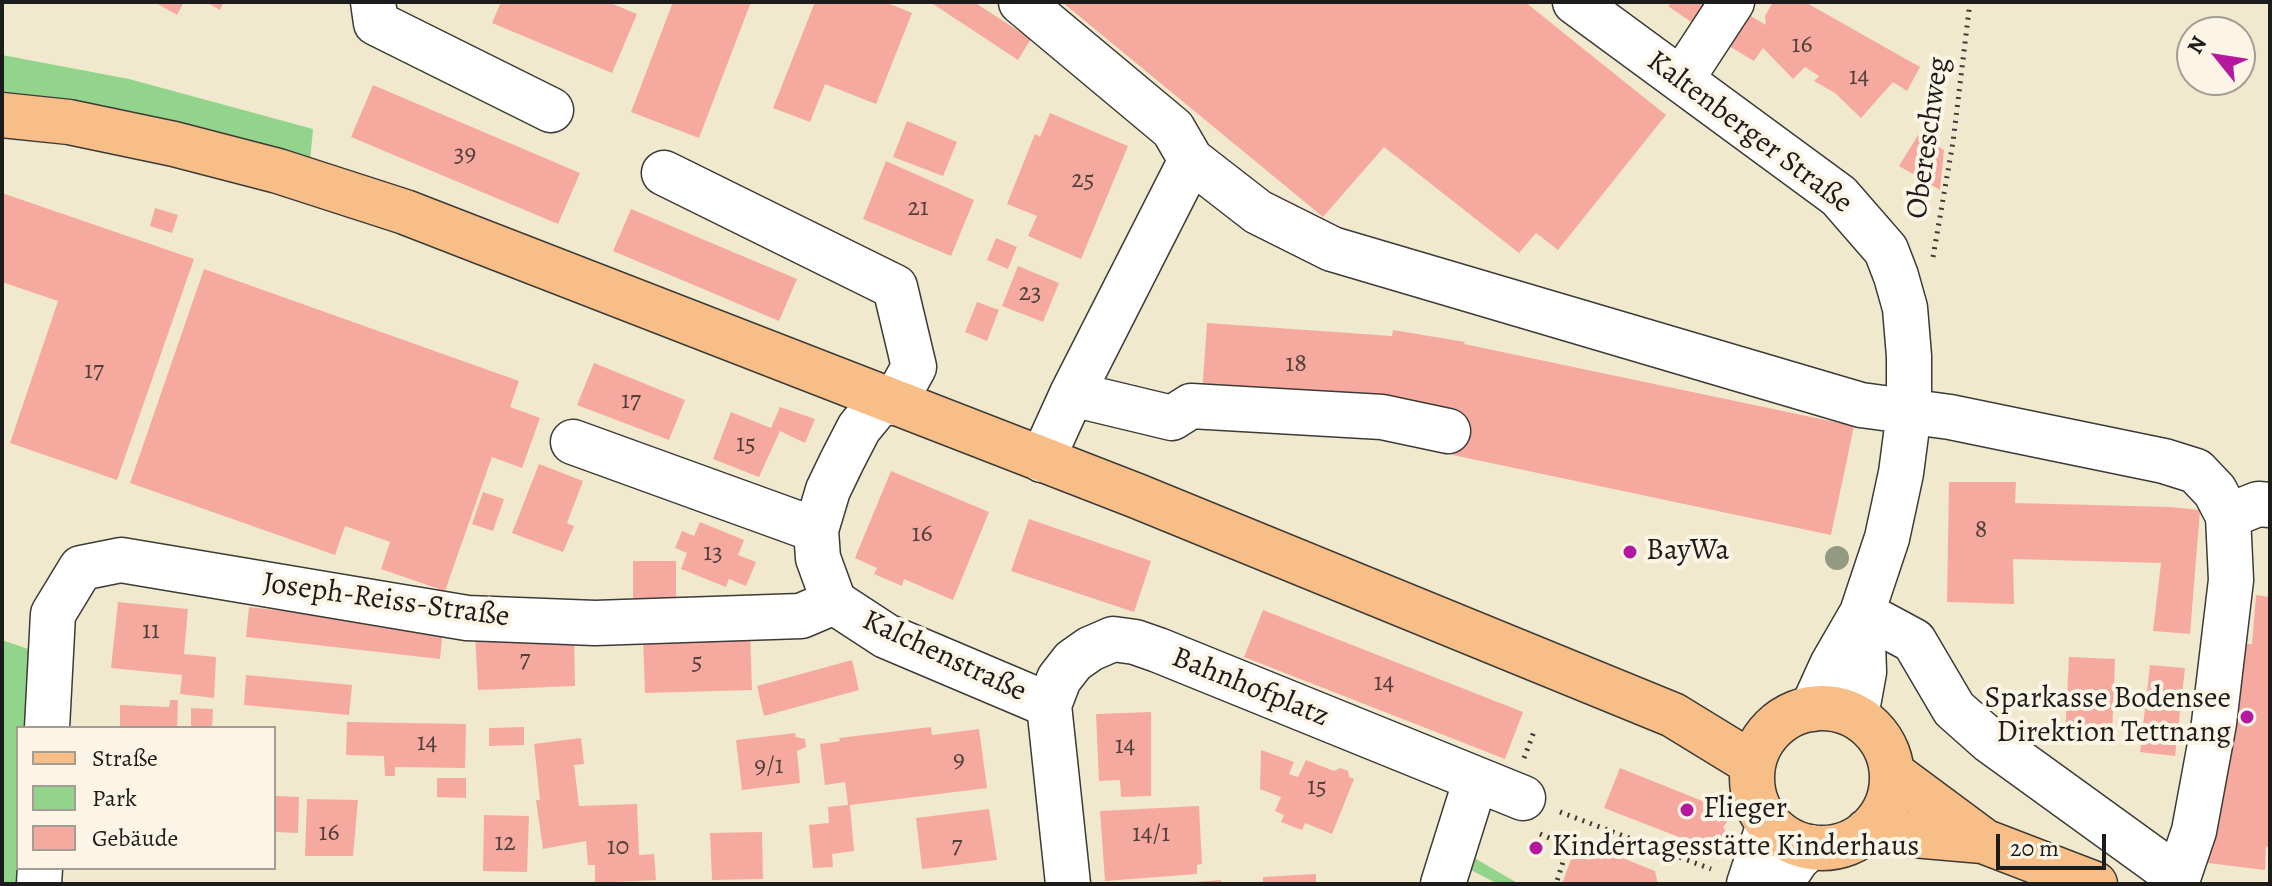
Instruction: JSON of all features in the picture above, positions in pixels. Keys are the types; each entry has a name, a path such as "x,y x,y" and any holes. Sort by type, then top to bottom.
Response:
{"main road":[{"path":"2,115 69,122 159,141 306,180 405,212 1152,502 1673,715 1753,764"},
{"path":"1673,715 1793,718 1839,710 1856,716 1881,740 1892,773 1885,807 1867,831 1840,845 1810,847 1795,843 1769,824 1754,796 1753,764 1758,749 1793,718"},
{"path":"1892,773 1983,841 2095,884"},
{"path":"1867,831 1983,841"}],"street":[{"path":"373,2 376,23 551,110"},
{"path":"1021,2 1173,129 1191,160 1258,212 1332,249 1861,405 1950,417 2164,461 2196,471 2215,491 2228,516 2231,580 2214,723 2194,831 2177,880 1990,741 1954,709 1914,641 1862,613"},
{"name":"Kaltenberger Straße","path":"1575,2 1839,196 1886,250 1905,308 1909,412 1901,473 1887,538 1862,613 1832,665 1793,718"},
{"path":"1681,80 1732,2"},
{"path":"1042,460 1072,394 1191,160"},
{"name":"Kalchenstraße","path":"664,173 895,287 914,367 888,401 859,428 842,461 828,490 816,530 818,558 834,602 886,636 1049,705 1068,884"},
{"path":"1072,394 1172,418 1191,406 1382,417 1448,431"},
{"path":"573,442 816,530"},
{"path":"2228,516 2258,504 2270,505"},
{"name":"Joseph-Reiss-Straße","path":"47,726 53,614 81,568 121,560 467,618 595,623 801,616 834,602"},
{"name":"Kaltenberger Straße","path":"1856,716 1864,672 1862,613"},
{"name":"Bahnhofplatz","path":"1049,705 1059,679 1073,661 1113,639 1135,642 1476,779 1525,814"},
{"path":"1443,884 1476,779"},
{"path":"1759,882 1769,824"},
{"path":"1759,882 1797,859 1810,847"}],"path":[{"name":"Obereschweg","path":"1932,264 1953,142 1970,2"},
{"path":"1525,814 1759,882"},
{"path":"1525,814 1568,846 1556,884"}],"green space":[{"path":"2,55 129,79 313,129 310,162 2,93"},
{"path":"2,640 37,652 34,726 16,726 16,870 19,870 26,884 2,884"},
{"path":"1471,856 1519,884 1498,884 1467,868"}],"building":[{"path":"154,2 184,2 177,15"},
{"path":"206,2 224,2 220,10"},
{"path":"501,2 608,2 637,14 612,73 492,23"},
{"path":"673,2 751,2 699,138 631,112"},
{"path":"815,2 885,2 912,13 876,104 825,84 810,122 773,108"},
{"path":"930,2 974,2 1031,39 1018,60"},
{"path":"1062,2 1525,2 1666,115 1558,250 1536,233 1519,253 1384,147 1323,217"},
{"path":"1672,2 1718,2 1700,28 1668,6"},
{"path":"1773,2 1805,2 1920,67 1907,91 1893,82 1861,118 1835,93 1814,81 1819,76 1805,67 1793,79 1763,48 1754,61 1719,40 1739,9 1766,25 1765,16"},
{"path":"373,85 580,173 558,224 351,137"},
{"path":"1050,113 1128,146 1081,259 1028,236 1037,216 1007,204 1035,134 1040,137"},
{"path":"907,121 957,142 943,176 893,157"},
{"path":"1918,135 1944,150 1940,190 1899,166"},
{"path":"886,161 974,200 951,256 863,219"},
{"path":"2,193 194,259 117,480 10,443 58,301 2,282"},
{"path":"155,208 178,215 172,233 150,226"},
{"path":"631,209 797,279 779,321 613,251"},
{"path":"996,238 1017,247 1008,269 987,260"},
{"path":"1018,266 1059,283 1043,322 1002,306"},
{"path":"204,269 519,381 510,407 540,418 522,468 492,457 445,591 381,569 390,542 345,526 335,555 130,483"},
{"path":"977,302 999,310 987,341 965,332"},
{"path":"1207,323 1392,336 1393,330 1465,342 1854,426 1831,535 1448,454 1453,417 1202,394"},
{"path":"594,363 685,400 669,440 577,405"},
{"path":"780,407 815,419 805,443 780,431 759,477 713,459 731,412 771,428"},
{"path":"539,464 583,481 567,523 574,526 563,552 512,533"},
{"path":"891,471 989,512 953,600 904,579 902,586 874,574 877,568 855,558"},
{"path":"1949,482 2016,482 2015,503 2200,510 2190,634 2153,631 2161,563 2013,559 2014,604 1947,602"},
{"path":"483,492 504,499 493,531 472,524"},
{"path":"1029,519 1151,561 1134,612 1011,571"},
{"path":"700,522 744,540 738,555 756,562 746,586 729,579 726,587 681,569 687,553 675,548 682,531 694,536"},
{"path":"633,561 676,561 676,598 633,599"},
{"name":"Sparkasse Bodensee Direktion Tettnang","path":"2256,595 2270,597 2270,846 2266,847 2265,870 2200,862 2244,644 2252,644"},
{"path":"118,602 188,609 184,654 216,657 214,698 180,694 182,675 111,668"},
{"path":"249,607 443,629 440,659 246,637"},
{"path":"1263,610 1523,712 1505,759 1244,657"},
{"path":"574,632 575,686 478,690 475,635"},
{"path":"750,634 752,690 645,693 643,637"},
{"path":"2069,657 2115,659 2112,737 2065,736"},
{"path":"852,660 859,690 764,716 757,686"},
{"path":"2150,665 2185,668 2175,756 2140,752"},
{"path":"246,675 352,685 349,715 244,705"},
{"path":"170,700 178,700 177,726 120,726 120,705 169,707"},
{"path":"191,708 213,709 212,726 191,726"},
{"path":"1151,712 1151,796 1121,797 1120,780 1099,781 1096,714"},
{"path":"347,722 466,724 465,768 395,767 395,776 385,776 384,756 346,755"},
{"path":"524,727 524,745 489,746 489,728"},
{"path":"931,727 932,735 979,729 987,788 850,805 854,851 832,854 833,867 813,868 809,825 829,823 828,807 848,805 845,782 825,785 820,744 840,741 839,738"},
{"path":"795,733 796,737 805,739 806,747 797,751 800,783 742,790 736,740"},
{"path":"581,738 584,764 574,765 579,806 637,804 639,855 654,854 656,880 595,883 595,865 588,865 586,841 543,849 536,800 540,800 534,744"},
{"path":"1261,750 1294,762 1289,774 1298,777 1306,760 1334,771 1340,768 1348,771 1349,777 1354,779 1332,834 1305,823 1302,830 1281,822 1284,815 1275,811 1281,797 1260,789"},
{"path":"1620,768 1725,810 1728,821 1723,827 1726,832 1720,853 1604,808"},
{"path":"437,778 466,778 466,798 437,797"},
{"path":"276,796 299,797 298,833 276,832"},
{"path":"307,799 358,800 353,856 305,856"},
{"path":"1199,806 1202,864 1197,865 1197,874 1105,881 1100,811"},
{"path":"989,809 997,860 922,869 916,818"},
{"path":"484,815 529,816 527,872 483,871"},
{"path":"762,832 763,879 712,880 710,833"},
{"path":"1578,840 1655,871 1658,884 1562,884"},
{"path":"1316,874 1316,884 1263,884 1263,877"},
{"path":"1221,880 1221,884 1195,884 1195,882"}],"place":[{"name":"BayWa","path":"1630,552"},
{"name":"Sparkasse Bodensee Direktion Tettnang","path":"2247,717"},
{"name":"Flieger","path":"1687,810"},
{"name":"Kindertagesstätte Kinderhaus","path":"1536,848"}]}
